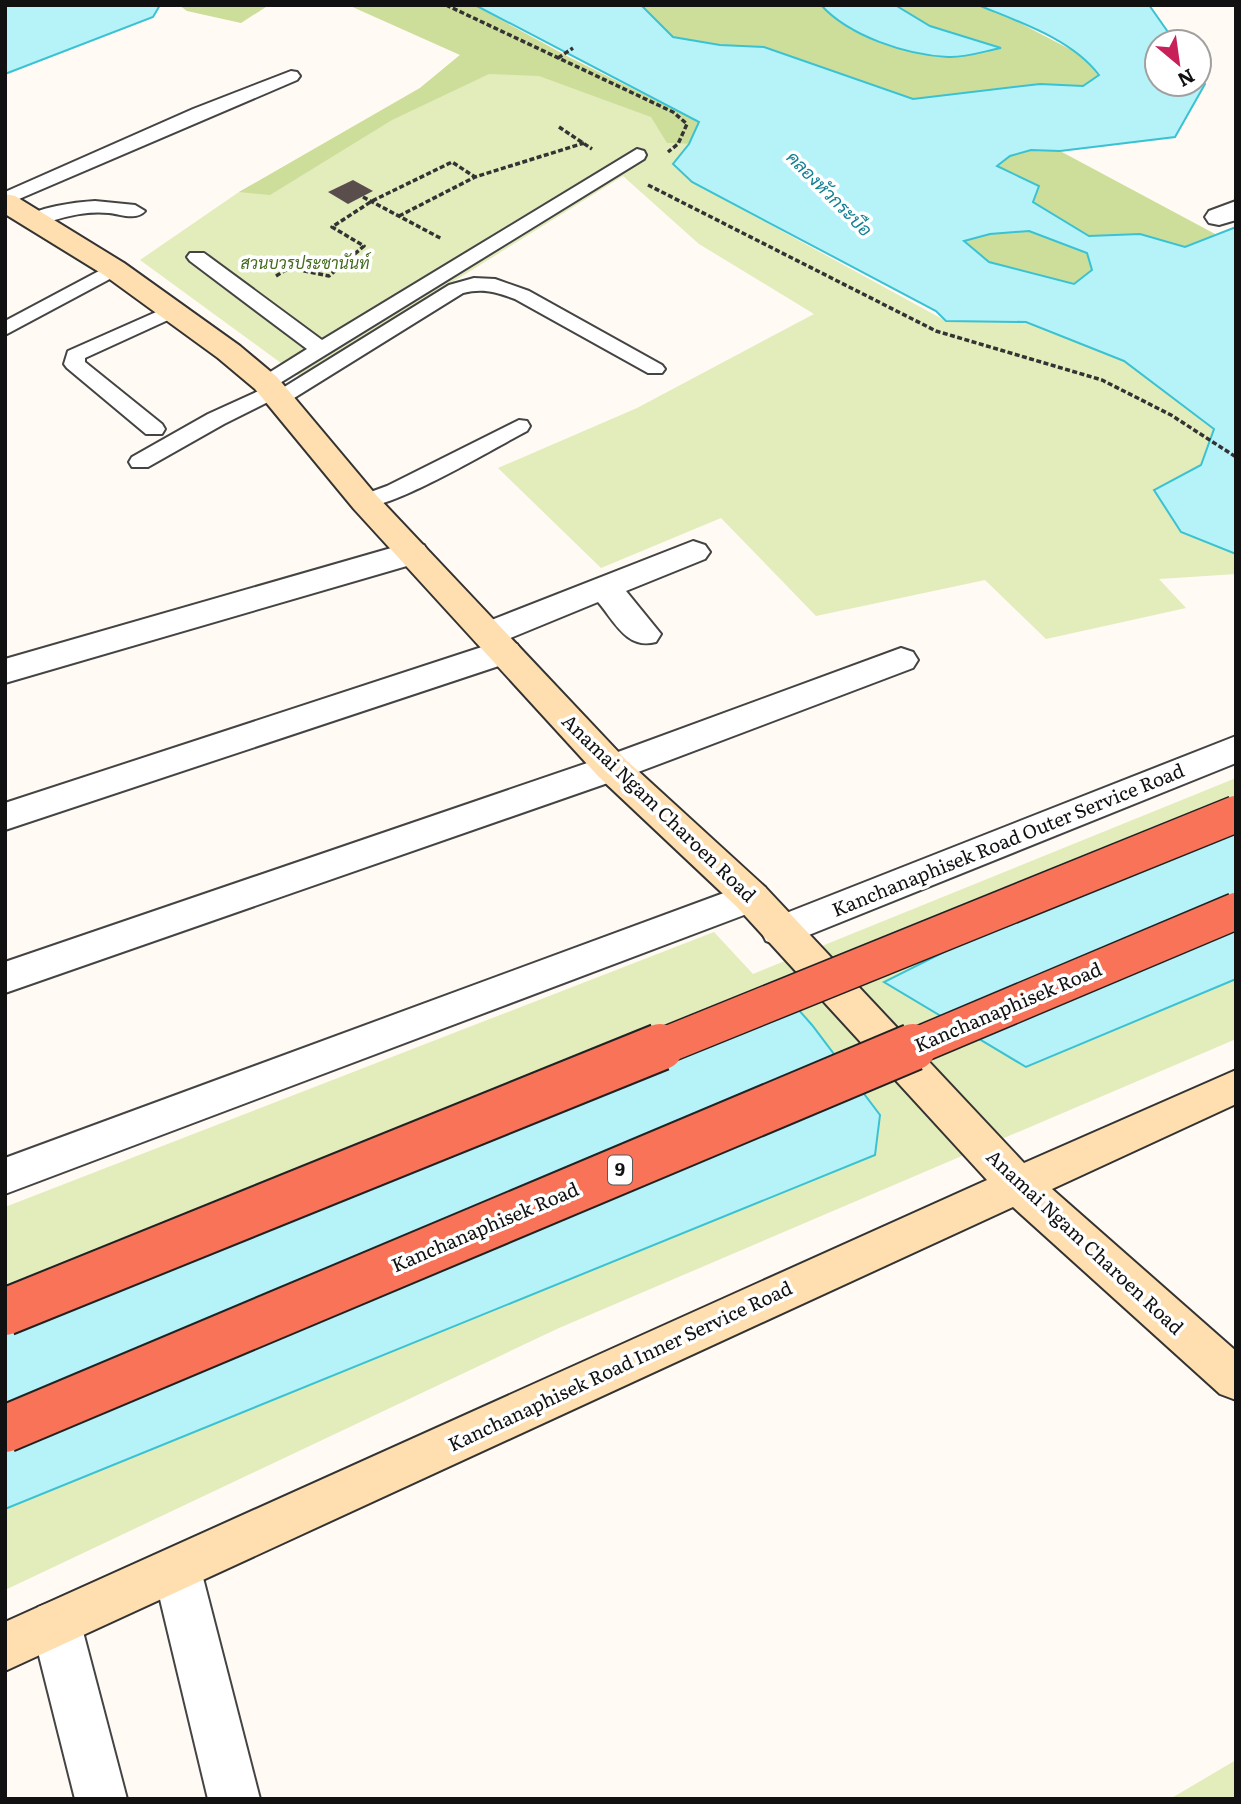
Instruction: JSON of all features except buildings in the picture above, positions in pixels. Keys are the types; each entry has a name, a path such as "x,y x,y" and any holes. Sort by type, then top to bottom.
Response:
{"highway":[{"path":"5,1312 1236,814"},
{"name":"Kanchanaphisek Road","path":"5,1429 1236,911"}],"street":[{"name":"Anamai Ngam Charoen Road","path":"12,207 114,269 273,391 365,502 612,768 751,897 1017,1184 1236,1380"},
{"path":"5,817 496,643 604,587 693,552"},
{"path":"5,671 412,553"},
{"path":"604,587 644,634"},
{"path":"5,978 612,768 901,660"},
{"name":"Kanchanaphisek Road Outer Service Road","path":"780,931 1236,749"},
{"path":"5,1176 751,897"},
{"name":"Kanchanaphisek Road Inner Service Road","path":"5,1647 1236,1086"},
{"path":"177,1570 233,1799"},
{"path":"56,1624 101,1799"}],"lane":[{"path":"12,207 200,113 291,75"},
{"path":"273,391 321,349 637,155"},
{"path":"12,207 69,208 93,205 135,211"},
{"path":"197,257 321,349"},
{"path":"5,329 114,269"},
{"path":"140,462 456,289 474,284 495,285 522,295 655,369"},
{"path":"154,429 74,364 75,355 172,311"},
{"path":"365,502 395,491 519,426"}],"path":[{"path":"446,5 673,112 687,124 678,144 661,158"},
{"path":"558,58 573,48"},
{"path":"399,216 475,177 584,143"},
{"path":"244,292 289,268 329,276 364,246 332,227 372,201 452,162 475,177"},
{"path":"643,182 936,331 1102,380 1171,415 1236,457"},
{"path":"363,197 474,256"}],"green space":[{"path":"179,5 269,5 241,23 187,11"},
{"path":"348,5 474,5 567,56 699,122 689,144 667,143 651,117 539,76 489,74 392,120 270,195 239,192 420,88 460,55"},
{"path":"641,5 821,5 851,30 890,45 999,47 930,26 895,5 978,5 1014,20 1081,55 1099,75 1083,86 1040,84 913,99 764,47 720,45 672,37"},
{"name":"สวนบวรประชานันท์","path":"490,43 675,122 667,143 689,144 673,164 692,182 946,321 1026,322 1124,361 1214,429 1201,465 1154,490 1181,532 1236,554 1236,574 1159,579 1186,608 1046,639 985,580 816,616 721,518 601,568 498,468 637,408 814,314 699,244 623,176 300,377 140,260 239,192 420,88 460,55"},
{"path":"1031,150 1060,151 1217,235 1185,247 1139,234 1089,236 1033,202 1039,186 997,166 1010,156"},
{"path":"1029,231 1087,253 1092,270 1074,284 989,262 963,241 990,234"},
{"path":"1236,778 1236,806 1026,1067 1236,979 1236,1039 559,1328 5,1590 5,1207 714,932 753,974"},
{"path":"1236,1760 1236,1799 1170,1799"}],"water":[{"path":"5,5 160,5 153,17 5,74"},
{"name":"คลองหัวกระบือ","path":"475,5 641,5 673,37 720,45 764,47 913,99 1040,84 1083,86 1099,75 1088,62 1060,42 978,5 1149,5 1165,28 1143,28 1143,98 1197,98 1175,137 1060,151 1031,150 1010,156 997,166 1039,186 1033,202 1089,236 1140,234 1185,247 1236,227 1236,554 1181,532 1154,490 1201,465 1214,429 1124,361 1026,322 946,321 936,311 692,182 673,164 689,144 699,122","holes":["1029,231 1087,253 1092,270 1074,284 989,262 964,241 990,234"]},
{"path":"821,5 895,5 930,26 1001,48 955,57 897,48 862,35"},
{"path":"1236,806 1236,979 1026,1067 884,982"},
{"path":"775,983 812,1025 880,1115 875,1155 5,1509 5,1292"}]}
